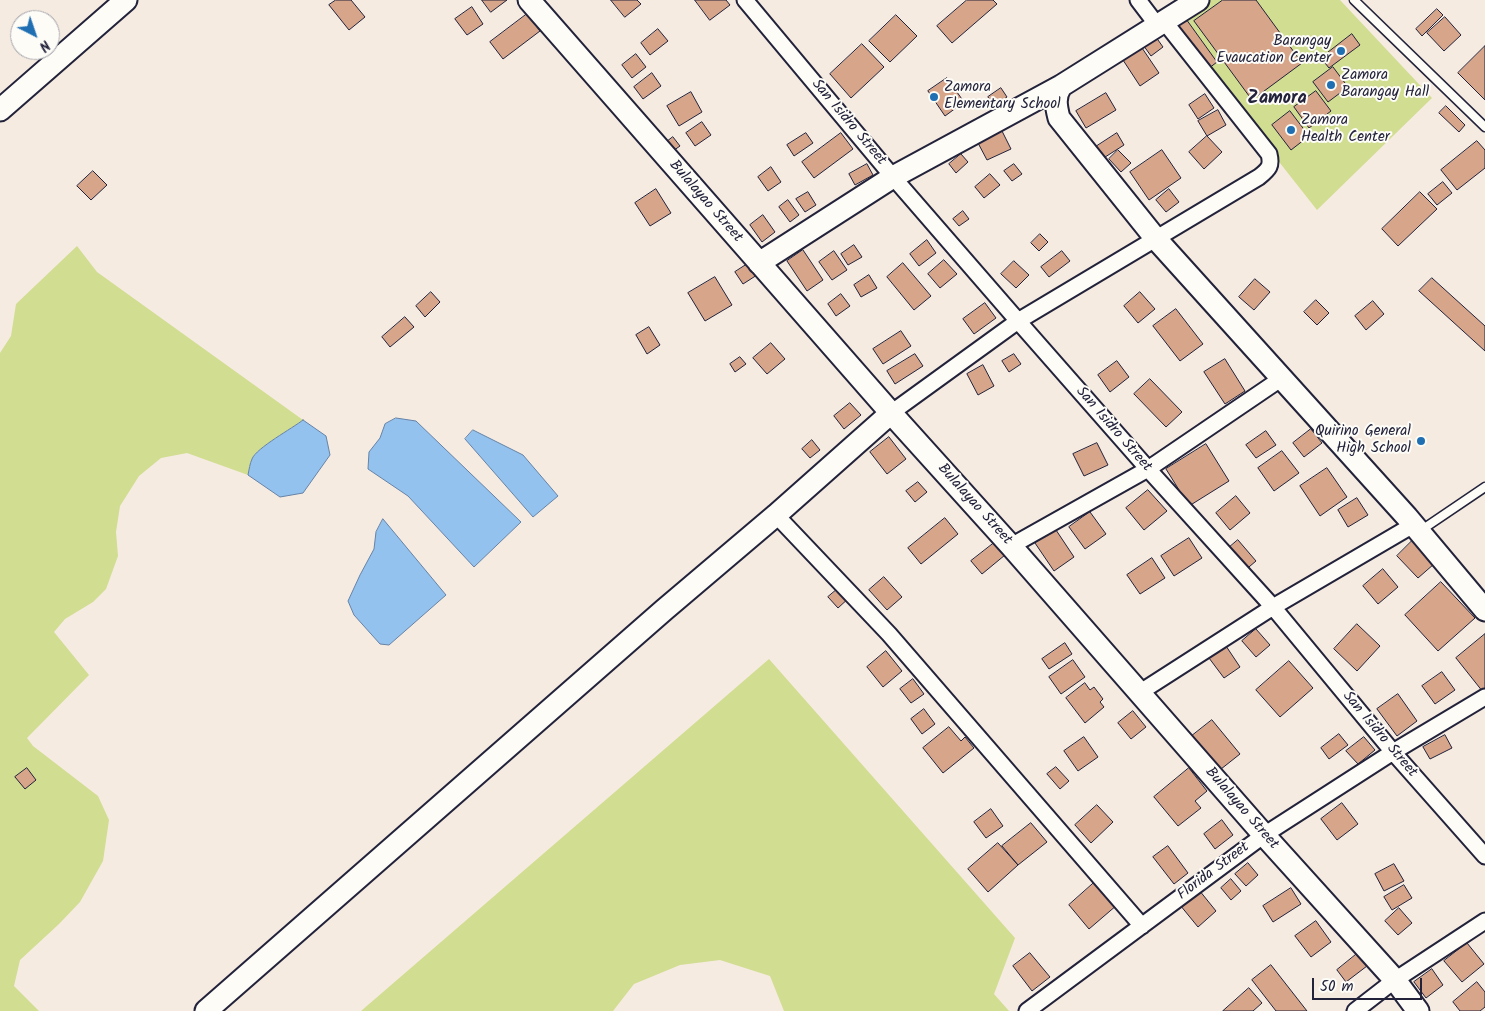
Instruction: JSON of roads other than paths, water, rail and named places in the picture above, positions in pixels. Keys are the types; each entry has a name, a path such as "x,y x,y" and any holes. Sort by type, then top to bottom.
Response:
{"street":[{"path":"0,110 126,0"},
{"name":"Bulalayao Street","path":"529,0 891,413 1011,546 1264,835 1395,980 1418,1011"},
{"name":"San Isidro Street","path":"745,0 893,177 1148,470 1272,607 1393,752 1485,856"},
{"path":"206,1011 891,413 1018,321 1260,177 1270,167 1269,154 1160,23 1138,0"},
{"path":"759,263 893,177 1061,86 1198,0"},
{"path":"1061,86 1057,92 1055,103 1058,118 1156,240 1416,528 1485,610"},
{"path":"1011,546 1148,470 1282,378"},
{"path":"776,515 889,634 1142,926"},
{"path":"1139,693 1272,607 1416,528"},
{"name":"Florida Street","path":"1027,1011 1264,835 1393,752 1485,697"},
{"path":"1355,1011 1395,980 1485,921"}],"lane":[{"path":"1354,0 1485,127"},
{"path":"1416,528 1485,487"}],"water":[{"path":"396,418 416,421 521,522 474,567 408,496 368,469 369,452 380,438 385,424"},
{"path":"303,420 326,436 330,455 303,493 280,497 248,475 251,462 260,449"},
{"path":"473,430 523,455 558,496 533,517 465,439"},
{"path":"383,519 446,595 389,645 380,644 354,615 348,601 374,549 376,532"}],"place":[{"name":"Barangay Evaucation Center","path":"1341,51"},
{"name":"Zamora Barangay Hall","path":"1331,85"},
{"name":"Zamora Elementary School","path":"934,97"},
{"name":"Zamora Health Center","path":"1291,130"},
{"name":"Quirino General High School","path":"1421,441"}],"district":[{"name":"Zamora","path":"1277,100"}]}
